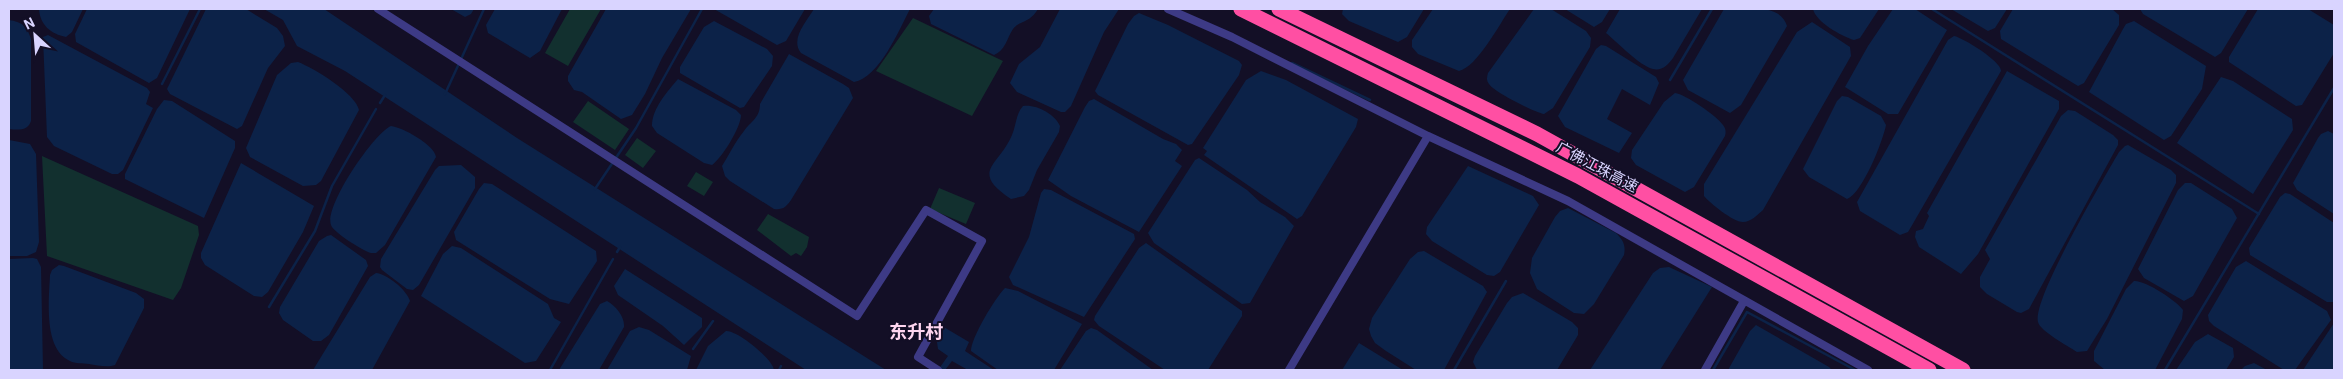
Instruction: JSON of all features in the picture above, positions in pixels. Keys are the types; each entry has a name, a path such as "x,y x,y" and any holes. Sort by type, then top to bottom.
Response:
{"highway":[{"name":"广佛江珠高速","path":"1241,9 1578,176 1929,370"},
{"name":"广佛江珠高速","path":"1279,9 1537,134 1962,370"}],"street":[{"path":"378,9 857,316 926,210 982,242 918,357 938,370"},
{"path":"1168,9 1232,37 1428,136 1568,201 1868,370"},
{"path":"1289,370 1428,136"},
{"path":"1705,370 1744,301"}],"green space":[{"path":"570,9 601,9 568,66 545,53"},
{"path":"913,18 1003,61 972,116 876,71"},
{"path":"588,101 629,129 615,150 573,122"},
{"path":"637,138 656,151 643,168 625,155"},
{"path":"42,156 198,226 199,235 181,288 173,300 47,256"},
{"path":"696,172 713,182 704,196 687,186"},
{"path":"939,188 975,203 966,224 930,209"},
{"path":"768,214 809,237 807,247 801,256 796,253 791,256 757,230"}],"water":[{"path":"1760,8 1769,10 1783,18 1787,26 1741,105 1730,113 1688,90 1683,80 1724,9"},
{"path":"39,9 83,9 72,32 66,37 56,34 47,28 42,20"},
{"path":"87,9 190,9 157,78 149,83 76,42 75,34"},
{"path":"206,9 246,9 277,28 283,36 285,46 268,68 242,126 237,129 170,94 167,89"},
{"path":"264,9 324,9 517,138 886,370 806,370 345,71 297,46 283,20"},
{"path":"451,9 474,9 471,14 465,17"},
{"path":"495,9 562,9 540,51 530,58 488,33 486,25"},
{"path":"606,9 691,9 662,58 645,94 632,115 621,119 582,92 574,90 568,81 568,76"},
{"path":"714,9 805,9 786,41 777,45"},
{"path":"814,9 910,9 880,63 863,79 854,82 801,53 798,48 797,42 800,31"},
{"path":"934,9 1038,9 1028,20 1013,29 1001,51 994,55 931,24 929,16"},
{"path":"1060,9 1119,9 1104,32 1071,106 1065,112 1061,112 1017,92 1010,83 1019,64 1040,47"},
{"path":"1343,9 1424,9 1407,37 1398,42 1349,21 1342,14"},
{"path":"1433,9 1510,9 1480,54 1466,68 1459,71 1418,54 1412,47 1412,40"},
{"path":"1534,9 1551,9 1586,31 1591,38 1590,47 1553,108 1544,114 1532,110 1492,88 1487,80 1488,73"},
{"path":"1565,9 1610,9 1602,22 1594,27"},
{"path":"1620,9 1702,9 1671,61 1664,67 1653,69 1642,63 1606,33"},
{"path":"1813,9 1879,9 1860,38 1854,40 1836,32 1824,23 1815,14"},
{"path":"1893,9 1915,9 1947,30 1898,114 1888,114 1845,87 1868,46"},
{"path":"1951,9 2007,9 1995,28 1988,31"},
{"path":"2013,9 2112,9 2119,15 2119,25 2084,83 2078,86 2001,39 2000,31"},
{"path":"2140,9 2248,9 2221,53 2215,57 2143,14"},
{"path":"2258,9 2308,9 2334,25 2334,53 2302,105 2296,106 2229,62 2229,57"},
{"path":"1139,13 1168,25 1239,61 1242,65 1239,75 1192,144 1188,145 1098,95 1095,91 1128,24"},
{"path":"9,20 23,25 31,39 31,121 28,127 19,130 9,129"},
{"path":"714,21 767,49 773,56 772,66 744,107 740,108 680,73 680,67 704,27"},
{"path":"2134,21 2206,66 2202,89 2171,136 2164,140 2089,92 2126,24"},
{"path":"1812,22 1850,47 1851,56 1763,210 1749,221 1739,221 1722,212 1704,196 1704,184 1797,32"},
{"path":"48,35 147,88 150,92 146,104 153,108 123,170 118,174 112,174 54,146 47,137 43,37"},
{"path":"1954,36 1989,56 2000,67 2001,71 1908,232 1900,235 1860,211 1857,202 1948,40"},
{"path":"1601,45 1606,46 1656,77 1659,83 1650,105 1622,89 1607,119 1632,133 1619,153 1565,127 1558,116 1596,49"},
{"path":"789,54 849,88 853,98 791,200 784,208 774,209 730,181 725,176 722,166 741,135 757,116 760,104"},
{"path":"298,62 343,89 359,110 321,181 316,185 303,186 250,157 246,148 277,75 291,63"},
{"path":"1261,71 1286,80 1358,119 1356,127 1302,216 1297,219 1204,155 1207,151 1203,148 1246,80"},
{"path":"2007,71 2059,101 2059,109 1978,254 1961,274 1919,247 1915,237 1916,231 1923,229 1929,216 1927,213"},
{"path":"2221,77 2233,81 2292,119 2293,130 2253,194 2177,143"},
{"path":"678,79 736,110 741,115 738,127 730,142 721,156 712,165 704,163 657,133 652,126 658,106 665,94"},
{"path":"1675,93 1686,97 1708,111 1720,121 1725,130 1725,136 1694,187 1685,192 1636,165 1631,158 1632,150 1664,102"},
{"path":"1842,96 1848,97 1881,116 1886,125 1881,143 1865,178 1853,195 1847,199 1809,177 1803,169 1837,101"},
{"path":"1094,99 1163,139 1176,144 1182,150 1175,161 1182,166 1139,232 1071,196 1048,180 1085,107 1089,101"},
{"path":"164,100 172,101 235,141 235,148 204,218 125,179 125,174 157,109"},
{"path":"1023,106 1039,108 1050,114 1060,126 1059,132 1037,170 1029,190 1024,196 1011,199 998,189 989,175 995,161 1007,146 1017,116"},
{"path":"2068,110 2075,111 2113,135 2118,140 2118,145 2029,309 2021,313 1987,294 1980,287 1980,277 1990,259 1985,250 2061,116"},
{"path":"391,126 417,137 430,147 436,157 385,245 376,253 371,253 355,245 337,232 331,225 331,216 342,188 362,156 373,142"},
{"path":"2328,131 2334,134 2334,214 2297,190 2293,183 2318,138 2321,134"},
{"path":"9,140 30,144 36,154 39,242 36,252 27,256 9,256"},
{"path":"2128,145 2171,170 2176,175 2176,183 2107,319 2087,351 2077,352 2040,326 2038,322 2039,309 2057,265 2085,211 2119,152"},
{"path":"1199,158 1247,190 1260,202 1285,217 1294,226 1250,303 1242,304 1154,243 1148,233 1195,160"},
{"path":"241,163 314,206 303,232 268,292 262,297 254,296 205,265 201,258 201,253"},
{"path":"461,165 475,177 475,188 419,285 413,290 407,289 382,270 380,267 381,259 435,170 439,166"},
{"path":"1468,166 1533,196 1539,205 1500,272 1494,276 1487,275 1432,241 1426,234 1427,227"},
{"path":"484,183 492,184 596,251 597,261 569,304 550,299 456,240 454,232"},
{"path":"2185,183 2191,183 2232,209 2237,218 2193,296 2184,301 2144,278 2138,269 2178,190"},
{"path":"1044,189 1051,190 1134,234 1135,239 1084,317 1013,285 1009,277 1029,237 1041,193"},
{"path":"2285,193 2290,194 2334,223 2333,302 2327,302 2250,255 2249,248 2280,197"},
{"path":"1568,208 1616,233 1622,240 1625,251 1594,304 1584,314 1574,313 1537,289 1530,273 1532,258 1555,217 1560,211"},
{"path":"331,235 366,260 368,266 329,335 321,341 313,341 283,320 279,313 280,307 319,241"},
{"path":"1146,243 1242,311 1242,316 1208,370 1165,370 1099,326 1094,320 1139,248"},
{"path":"452,246 461,248 548,304 554,318 561,322 536,361 525,363 421,296 443,254"},
{"path":"1424,251 1483,286 1487,292 1444,370 1416,370 1375,343 1369,329 1372,318 1410,259 1418,252"},
{"path":"9,259 37,259 41,267 43,370 9,370"},
{"path":"2246,261 2327,311 2331,320 2295,370 2284,370 2209,321 2208,315 2236,267"},
{"path":"59,265 136,293 144,299 144,308 115,365 105,366 72,362 61,355 55,346 49,310 50,275 52,270"},
{"path":"1669,267 1712,287 1660,370 1590,370 1653,273 1660,268"},
{"path":"625,269 702,318 702,327 684,345 663,326 618,295 614,286"},
{"path":"376,273 386,276 396,283 405,292 410,301 372,370 313,370 370,277"},
{"path":"2134,281 2153,287 2180,306 2183,310 2182,319 2155,370 2105,370 2094,361 2094,351 2126,289"},
{"path":"1005,288 1018,291 1082,324 1054,370 998,370 971,351 984,318"},
{"path":"1523,293 1572,322 1578,328 1578,335 1557,370 1477,370 1473,362 1475,356 1507,303 1512,297"},
{"path":"607,301 619,312 623,319 624,327 599,370 559,370 600,304"},
{"path":"2334,323 2334,370 2303,370"},
{"path":"1756,325 1832,370 1728,370 1750,331"},
{"path":"942,326 969,342 965,351 994,370 968,370 952,361 945,370 938,370 948,356 938,349 936,335"},
{"path":"639,327 649,330 691,356 687,370 607,370 630,331"},
{"path":"1091,328 1097,330 1153,370 1060,370 1086,331"},
{"path":"726,331 738,335 754,346 768,359 774,370 696,370 708,346"},
{"path":"2208,334 2233,348 2234,357 2226,370 2176,370 2195,342"},
{"path":"1359,343 1403,370 1342,370"},
{"path":"2254,363 2267,370 2241,370 2245,366"}],"waterway":[{"path":"162,84 200,9"},
{"path":"445,94 484,9"},
{"path":"595,189 636,128 702,9"},
{"path":"1670,80 1712,9"},
{"path":"1932,9 2259,214"},
{"path":"1292,63 1370,100"},
{"path":"2165,370 2334,88"},
{"path":"380,103 385,95"},
{"path":"269,307 315,231 332,186 376,109"},
{"path":"617,252 620,247"},
{"path":"550,370 613,259"},
{"path":"1454,370 1506,281"},
{"path":"1713,370 1747,312 1855,370"},
{"path":"693,349 713,321"},
{"path":"779,370 781,366"}],"district":[{"name":"东升村","path":"916,331"}]}
